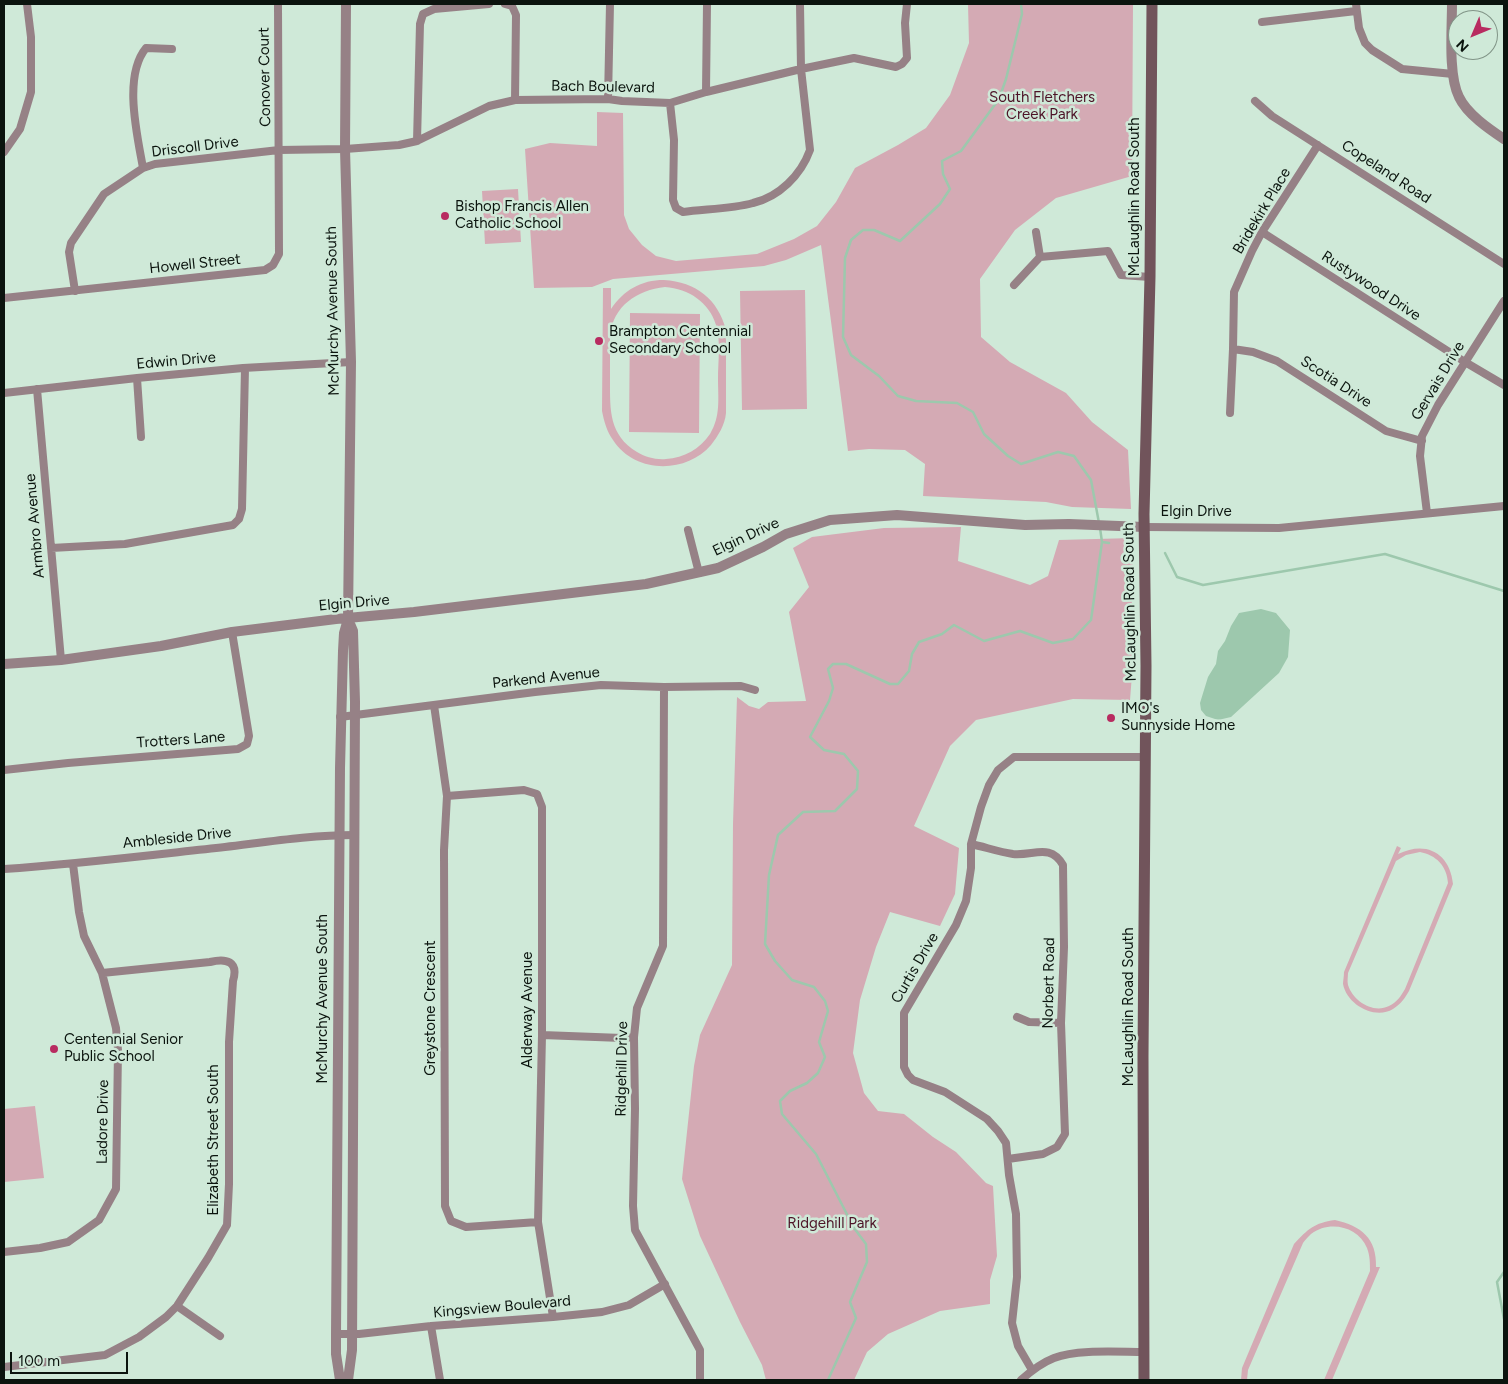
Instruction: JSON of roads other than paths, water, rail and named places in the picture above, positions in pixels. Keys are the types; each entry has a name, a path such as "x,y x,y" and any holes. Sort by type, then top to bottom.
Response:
{"main road":[{"name":"McLaughlin Road South","path":"1144,1380 1143,1096 1146,757 1144,527 1150,277 1152,4"}],"street":[{"path":"4,152 20,129 31,92 31,37 27,4"},
{"name":"Conover Court","path":"278,4 279,150"},
{"name":"McMurchy Avenue South","path":"340,1380 336,1354 336,1334 340,717 344,633 348,619 351,362 344,149 346,4"},
{"path":"417,141 420,24 423,14 434,9 489,4"},
{"path":"505,4 512,6 516,15 515,100"},
{"path":"608,99 610,4"},
{"path":"706,4 706,92"},
{"path":"670,103 674,140 673,200 676,208 683,212 753,203 770,196 786,186 800,170 810,150 801,69 800,4"},
{"name":"Bach Boulevard","path":"344,149 399,145 417,141 489,106 515,100 608,99 670,103 706,92 854,58 896,67 907,58 905,23 907,4"},
{"path":"1452,4 1453,74 1459,97 1472,114 1504,140"},
{"path":"1262,22 1356,8 1359,28 1366,43 1372,50 1402,69 1453,74"},
{"path":"143,168 133,100 136,68 140,56 146,48 172,49"},
{"name":"Copeland Road","path":"1256,101 1272,116 1504,264"},
{"name":"Bridekirk Place","path":"1230,413 1234,292 1262,232 1318,145"},
{"name":"Driscoll Drive","path":"75,291 69,252 71,243 104,194 143,168 155,164 279,150 344,149"},
{"name":"Howell Street","path":"4,298 265,270 273,265 279,254 279,150"},
{"path":"1036,232 1040,257"},
{"name":"Rustywood Drive","path":"1262,232 1504,385"},
{"path":"1014,285 1040,257 1108,251 1122,275 1150,277"},
{"name":"Gervais Drive","path":"1427,513 1420,456 1422,436 1438,405 1504,301"},
{"name":"Scotia Drive","path":"1233,349 1253,352 1277,361 1386,431 1422,441"},
{"name":"Edwin Drive","path":"4,393 245,368 351,362"},
{"path":"51,548 125,544 233,525 240,519 242,509 245,368"},
{"path":"138,378 141,437"},
{"name":"Armbro Avenue","path":"37,390 61,660"},
{"name":"Elgin Drive","path":"4,664 61,660 160,646 232,632 336,619 414,612 646,584 718,568 786,534 830,520 897,515 1025,524 1279,528 1504,506"},
{"path":"688,530 699,573"},
{"name":"McMurchy Avenue South","path":"348,619 352,632 355,714 352,1353 348,1380"},
{"name":"Trotters Lane","path":"4,770 238,749 247,744 249,736 232,632"},
{"name":"Parkend Avenue","path":"340,717 601,685 664,687 741,686 755,690"},
{"name":"Ridgehill Drive","path":"664,687 663,946 637,1008 634,1037 633,1206 635,1230 700,1350 700,1380"},
{"name":"Greystone Crescent","path":"434,705 447,796 444,850 445,1206 451,1221 466,1227 538,1222"},
{"name":"Curtis Drive","path":"1032,1370 1018,1346 1012,1323 1016,1277 1016,1214 1006,1143 987,1119 945,1092 914,1080 908,1075 904,1067 904,1013 956,926 966,901 971,868 971,844 988,785 998,770 1014,757 1146,757"},
{"name":"Alderway Avenue","path":"447,796 524,790 537,794 542,807 542,1035 538,1222 553,1317"},
{"name":"Ambleside Drive","path":"4,869 73,864 286,840 354,835"},
{"name":"Norbert Road","path":"971,844 1014,854 1047,851 1058,857 1063,865 1064,947 1061,1022 1065,1134 1057,1147 1043,1154 1008,1159"},
{"name":"Ladore Drive","path":"4,1252 40,1248 68,1242 99,1220 116,1190 118,1050 116,1028 102,973 84,936 73,864"},
{"name":"Elizabeth Street South","path":"4,1367 105,1355 139,1337 166,1317 177,1306 227,1225 230,1184 229,1042 235,972 232,963 226,960 102,973"},
{"path":"1017,1016 1029,1022 1061,1022"},
{"path":"542,1035 634,1037"},
{"name":"Kingsview Boulevard","path":"336,1334 602,1312 629,1305 665,1284"},
{"path":"177,1306 220,1336"},
{"path":"431,1326 440,1380"},
{"path":"1021,1380 1032,1370 1055,1358 1078,1353 1144,1352"}],"waterway":[{"path":"874,230 900,241 940,204 950,189 943,174 942,161 961,151 999,99 1006,79 1022,14 1021,4"},
{"path":"874,230 863,230 851,240 845,258 843,337 851,355 879,376 898,396 916,401 957,403 973,412 984,434 1008,456 1021,464 1058,452 1074,456 1091,480 1099,523"},
{"path":"828,1380 856,1318 850,1302 867,1262 866,1244 854,1228 816,1154 782,1114 780,1101 790,1091 807,1083 818,1073 825,1057 819,1042 828,1011 825,1001 814,987 792,980 775,961 765,944 769,875 778,835 803,812 835,811 857,789 858,771 844,754 824,750 810,737 829,701 833,688 828,669 833,664 846,664 890,684 898,684 909,671 912,654 919,642 942,634 954,625 984,641 1020,631 1053,643 1073,639 1091,620 1102,542 1100,528"},
{"path":"1102,542 1109,543"},
{"path":"1165,553 1177,577 1203,585 1385,554 1504,591"},
{"path":"1504,1272 1497,1282 1504,1319"}],"place":[{"name":"Bishop Francis Allen Catholic School","path":"445,216"},
{"name":"Brampton Centennial Secondary School","path":"599,341"},
{"name":"IMO's Sunnyside Home","path":"1111,718"},
{"name":"Centennial Senior Public School","path":"54,1049"}],"park label":[{"name":"South Fletchers Creek Park","path":"1042,106"},
{"name":"Ridgehill Park","path":"832,1224"}]}
